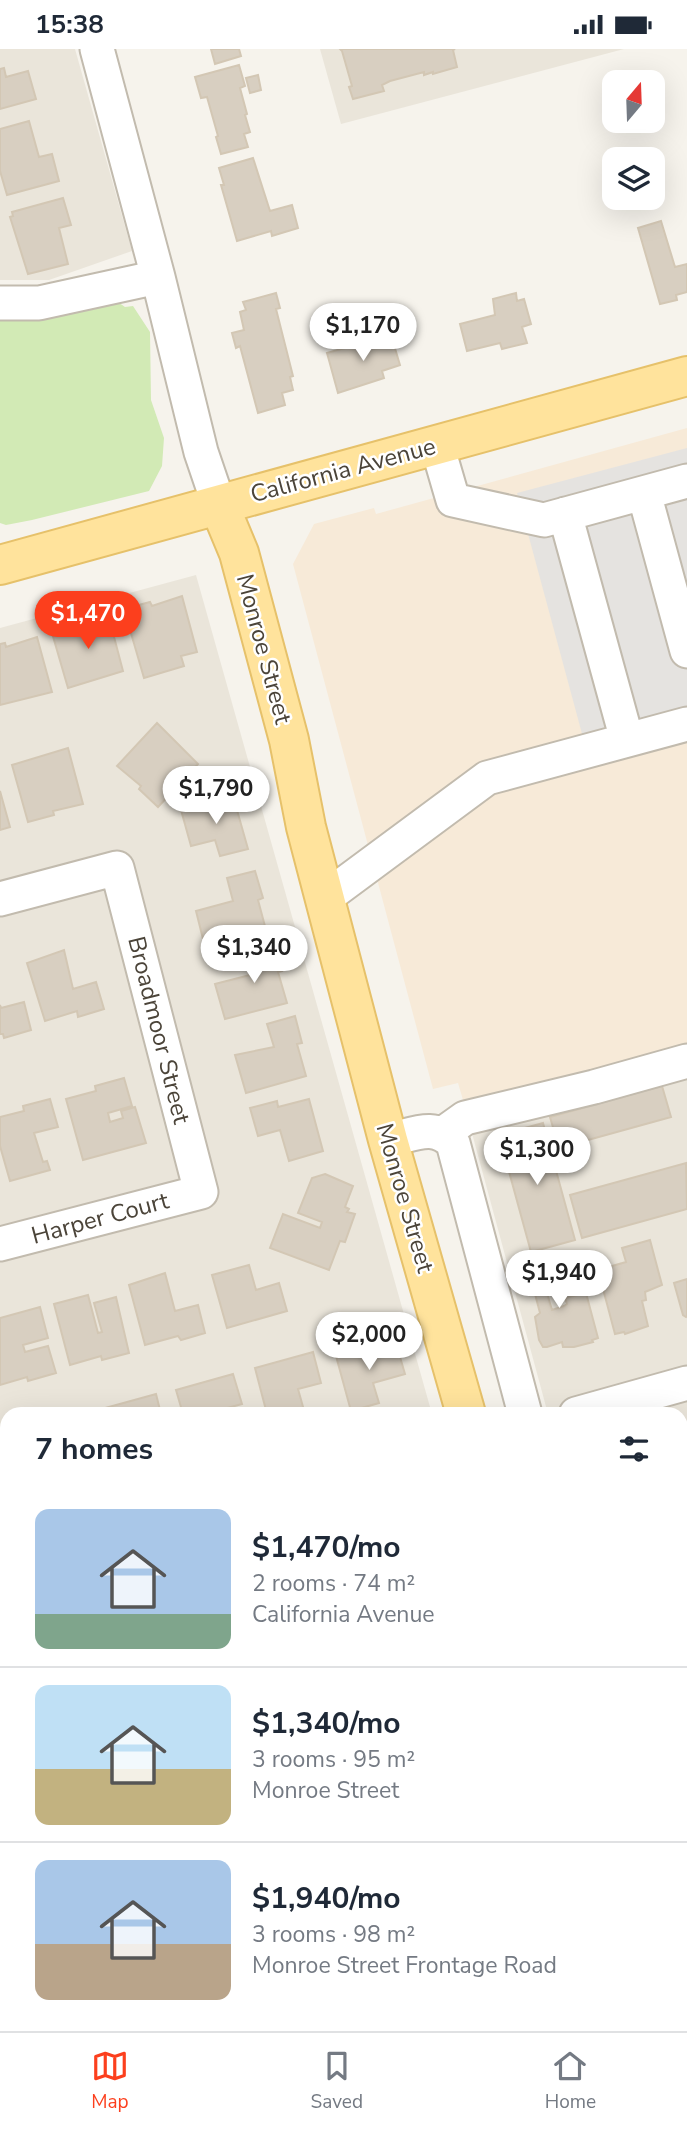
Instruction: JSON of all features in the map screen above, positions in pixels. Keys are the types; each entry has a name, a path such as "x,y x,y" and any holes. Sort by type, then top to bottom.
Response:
{"main road":[{"name":"California Avenue","path":"0,565 687,376"},
{"name":"Monroe Street","path":"219,505 239,553 289,740 306,827 388,1140 464,1407"}],"street":[{"name":"Monroe Street","path":"97,49 201,452 219,505"},
{"path":"0,303 39,303 158,277"},
{"path":"437,445 453,501 544,520 687,481"},
{"path":"644,493 687,651"},
{"path":"565,514 627,740"},
{"path":"325,898 487,778 687,724"},
{"name":"Broadmoor Street","path":"0,899 117,867 201,1192"},
{"path":"444,1133 465,1118 687,1061"},
{"path":"388,1140 435,1130 444,1133 453,1143 523,1407"},
{"name":"Harper Court","path":"0,1244 201,1192"},
{"path":"602,1407 687,1384"}],"shaded area":[{"path":"0,49 75,49 132,251 49,280 0,280"},
{"path":"320,49 624,49 341,124"},
{"path":"687,428 687,1045 487,1100 478,1096 463,1100 458,1083 433,1089 293,564 314,524 374,508 376,514"},
{"path":"687,448 687,741 591,767 517,493"},
{"path":"196,575 430,1407 0,1407 0,628"},
{"path":"687,1042 687,1407 546,1407 463,1100"}],"green space":[{"path":"115,300 125,307 133,306 150,332 151,400 164,438 162,466 149,491 32,520 6,525 0,523 0,315"}],"building":[{"path":"211,49 239,49 241,56 215,64"},
{"path":"340,49 455,49 457,67 390,81 382,85 384,91 353,99 349,87 352,86"},
{"path":"239,65 245,86 240,88 250,132 244,134 248,147 221,154 207,97 201,98 195,77"},
{"path":"4,68 6,77 28,71 36,99 0,109 0,69"},
{"path":"258,75 261,90 250,93 246,78"},
{"path":"29,121 39,157 52,154 59,181 7,195 0,171 0,129"},
{"path":"253,158 270,211 292,205 298,228 272,236 271,231 237,241 221,185 224,185 219,168"},
{"path":"63,198 71,225 59,228 68,264 28,274 10,217 13,216 12,212"},
{"path":"661,221 675,267 687,264 687,292 676,295 677,300 660,304 638,228"},
{"path":"276,293 280,308 276,309 293,376 290,377 293,390 282,393 285,405 258,413 240,346 236,348 232,333 244,330 240,312 246,310 243,302"},
{"path":"516,293 517,301 524,299 531,324 522,327 527,343 502,349 500,343 467,351 460,324 495,315 493,299"},
{"path":"391,335 400,365 382,371 384,378 338,393 327,353"},
{"path":"182,596 197,652 181,656 184,666 144,678 124,609 150,602 152,606"},
{"path":"108,614 123,671 68,688 52,633 84,625 83,621"},
{"path":"37,637 52,692 0,705 0,644 5,643 6,647"},
{"path":"157,723 198,764 158,807 139,789 141,786 117,766"},
{"path":"68,748 83,804 53,811 54,815 28,822 12,765"},
{"path":"0,791 10,827 0,830"},
{"path":"233,796 248,849 220,856 215,840 191,846 181,810"},
{"path":"255,871 263,898 258,900 266,930 205,947 196,911 233,901 227,878"},
{"path":"274,943 282,971 278,972 287,1003 225,1019 215,984 254,974 247,950"},
{"path":"64,950 73,989 96,982 104,1009 78,1017 77,1011 45,1021 27,963"},
{"path":"24,1002 31,1030 4,1038 3,1034 0,1034 0,1005 1,1008"},
{"path":"295,1016 302,1043 297,1044 306,1076 246,1093 235,1055 274,1047 267,1024"},
{"path":"124,1078 132,1106 108,1113 110,1122 123,1118 121,1111 135,1107 146,1143 83,1160 66,1099 96,1091 95,1086"},
{"path":"662,1086 671,1117 559,1148 550,1117"},
{"path":"50,1099 58,1127 34,1133 43,1162 47,1161 50,1170 10,1181 0,1146 0,1117 24,1111 23,1106"},
{"path":"309,1099 323,1151 289,1161 280,1130 258,1136 250,1108 277,1101 278,1107"},
{"path":"543,1123 575,1240 531,1252 499,1135"},
{"path":"686,1163 687,1209 582,1238 570,1195"},
{"path":"325,1174 353,1186 345,1207 349,1209 347,1212 355,1214 345,1242 340,1241 329,1270 270,1248 283,1214 320,1228 322,1222 298,1213 312,1178"},
{"path":"650,1240 662,1285 645,1292 646,1300 642,1301 648,1326 625,1334 615,1334 598,1270 626,1262 622,1248"},
{"path":"553,1259 560,1287 546,1290 552,1310 567,1304 565,1298 586,1293 598,1338 592,1340 593,1342 563,1347 562,1342 543,1347 539,1340 535,1317 540,1313 535,1294 530,1295 522,1267"},
{"path":"249,1265 256,1290 279,1283 287,1311 227,1328 212,1275"},
{"path":"165,1273 175,1311 198,1305 205,1333 181,1340 178,1336 145,1345 129,1285"},
{"path":"687,1279 686,1317 683,1315 674,1283"},
{"path":"88,1295 98,1333 102,1332 94,1303 116,1297 129,1353 102,1360 101,1356 70,1365 54,1304"},
{"path":"40,1307 48,1338 23,1345 25,1352 48,1346 56,1373 28,1381 27,1377 0,1385 0,1318"},
{"path":"395,1340 405,1374 373,1383 379,1403 350,1407 336,1356"},
{"path":"313,1352 321,1383 298,1389 303,1407 265,1407 255,1368"},
{"path":"233,1374 242,1404 231,1407 181,1407 176,1390"},
{"path":"156,1394 159,1407 109,1407"}]}
